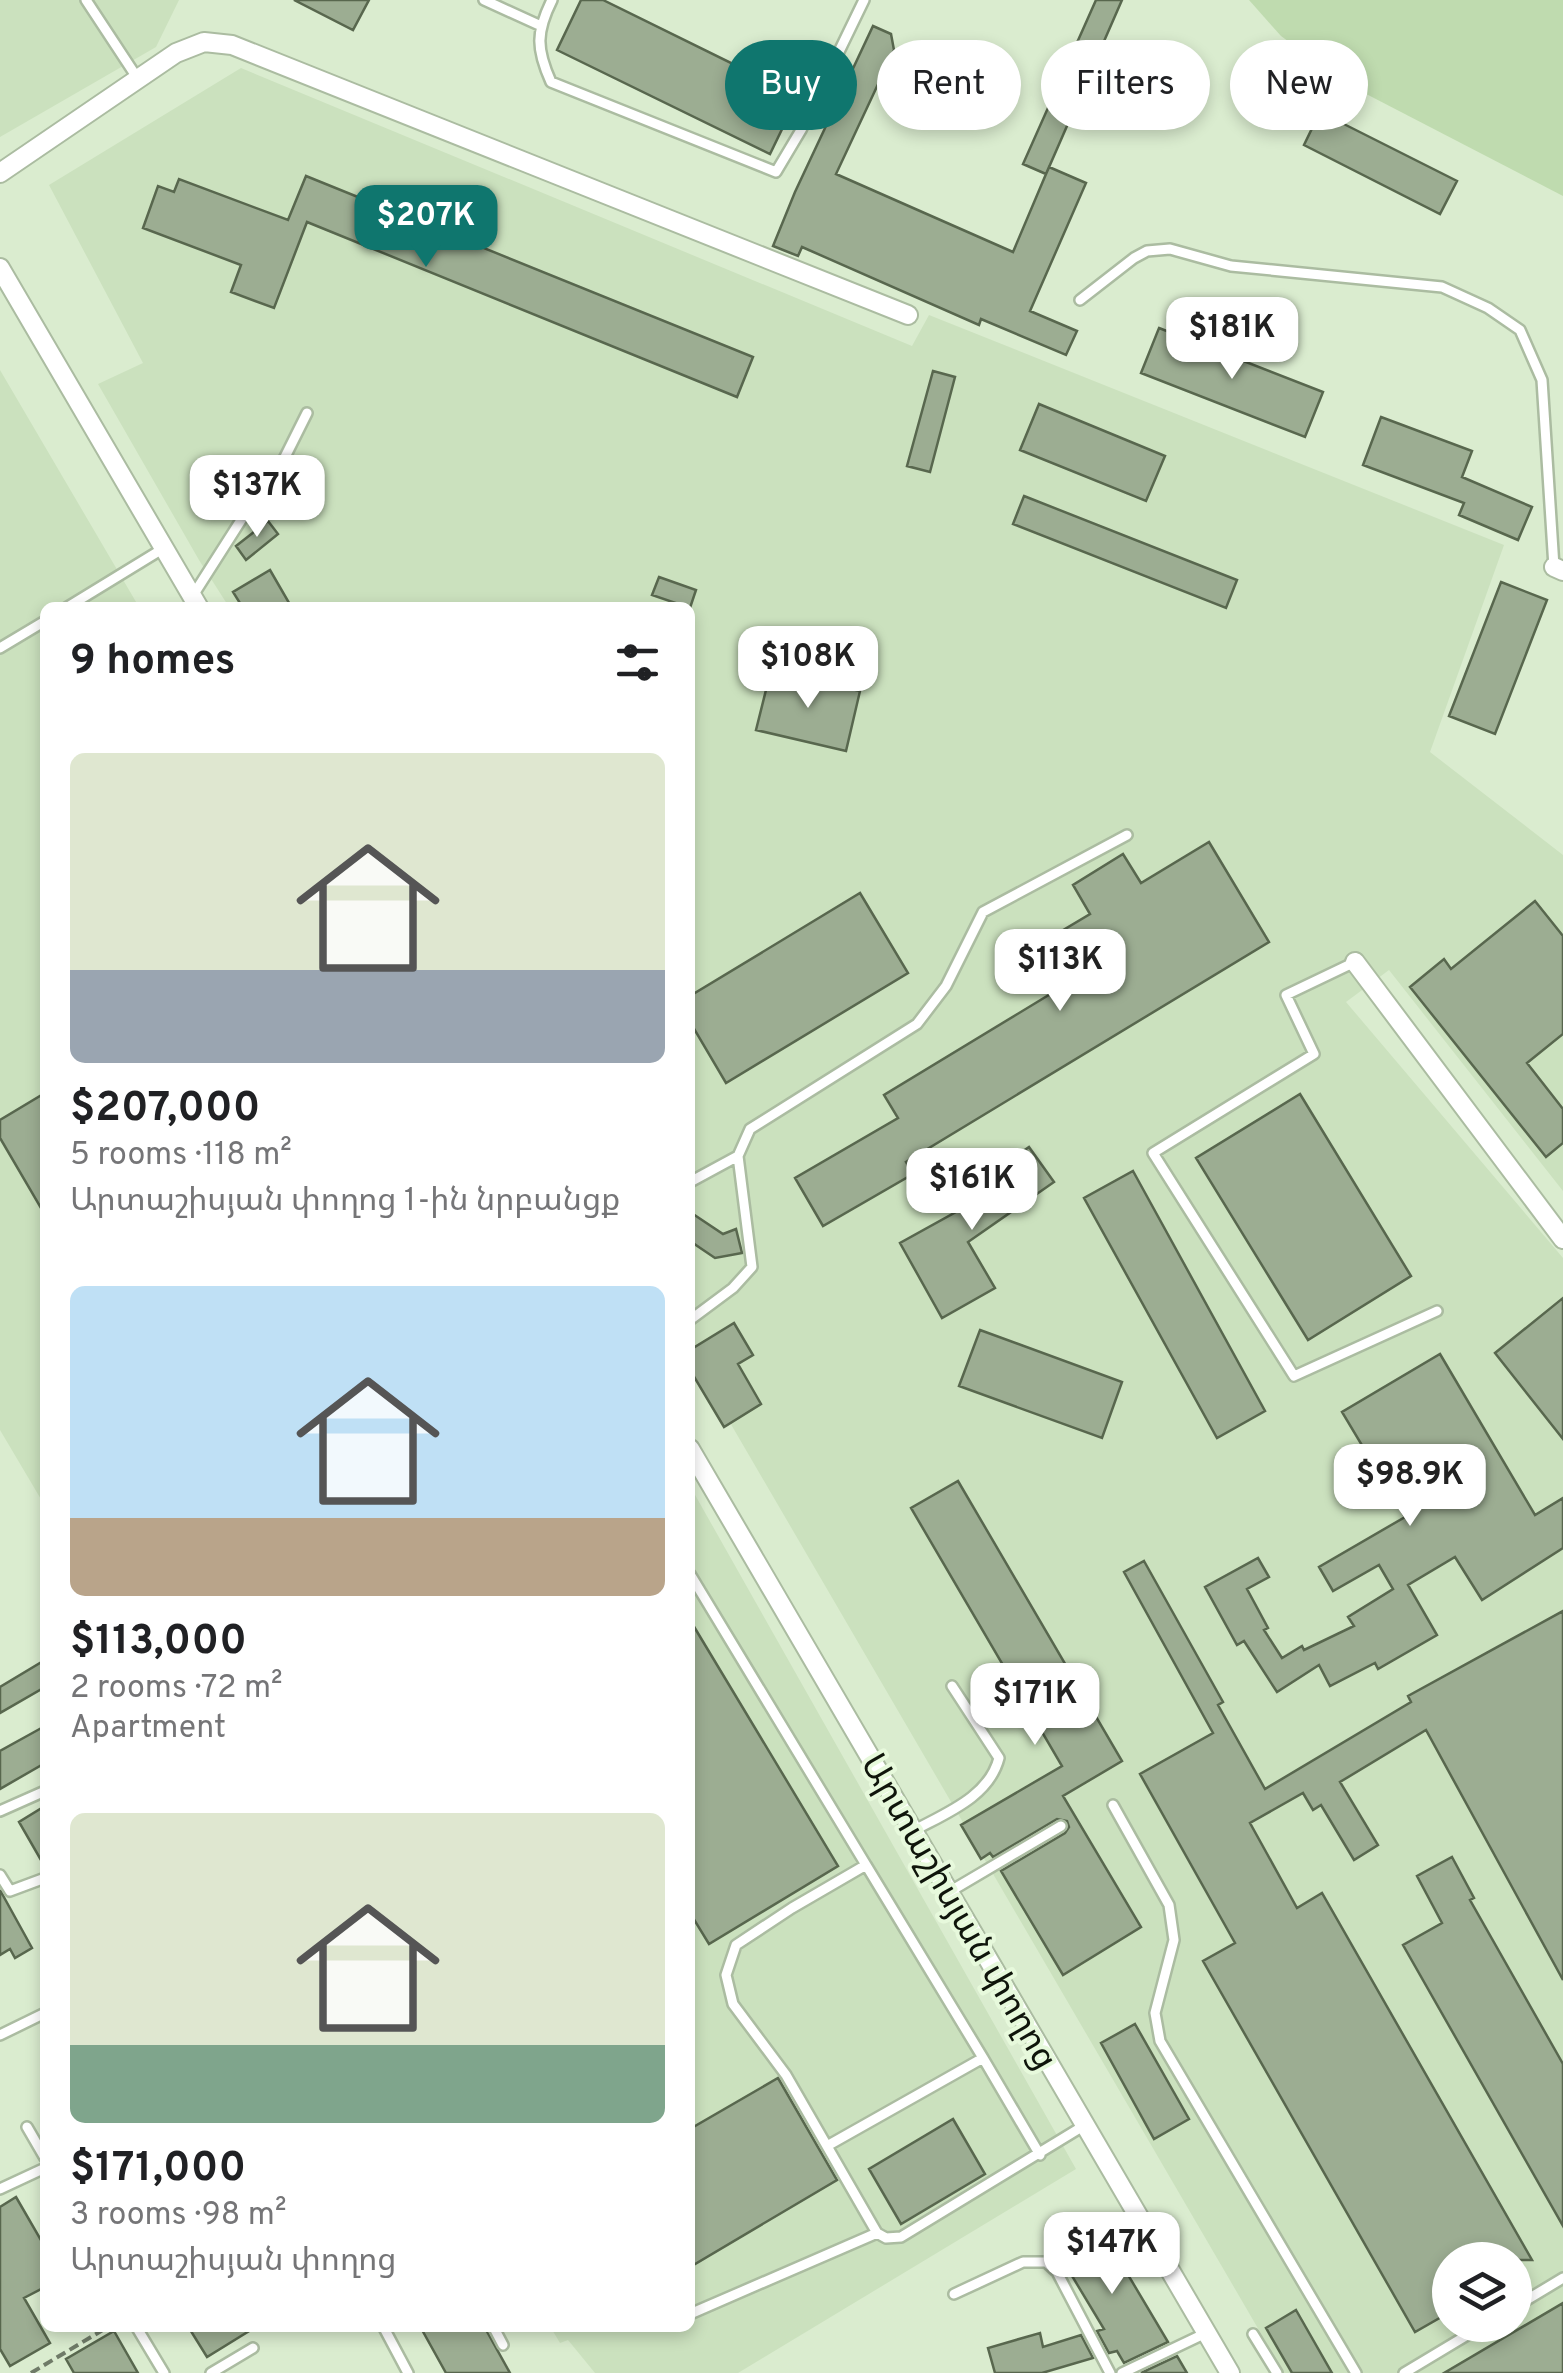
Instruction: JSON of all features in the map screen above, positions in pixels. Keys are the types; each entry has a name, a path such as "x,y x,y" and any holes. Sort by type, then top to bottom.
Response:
{"street":[{"path":"0,172 176,53 204,42 232,44 908,315"},
{"path":"0,268 195,602"},
{"path":"1354,962 1563,1239"},
{"name":"Արտաշիսյան փողոց","path":"695,1458 1230,2373"}],"lane":[{"path":"86,0 138,79"},
{"path":"484,0 539,25"},
{"path":"552,0 539,25 540,58 551,82 776,172 801,130 864,0"},
{"path":"1080,300 1134,258 1170,249 1231,266 1442,287 1488,308 1520,330 1542,380 1559,569"},
{"path":"195,602 243,517 270,489 307,413"},
{"path":"76,602 164,548"},
{"path":"0,648 40,623"},
{"path":"695,1316 733,1288 752,1267 738,1156 750,1129 917,1024 946,986 983,912 1126,835"},
{"path":"1354,962 1286,995 1314,1054 1153,1153 1294,1376 1437,1311"},
{"path":"695,1179 738,1156"},
{"path":"695,1582 1040,2155"},
{"path":"913,1831 986,1786 998,1764 998,1758 952,1686"},
{"path":"0,1811 40,1793"},
{"path":"1113,1804 1169,1905 1174,1940 1155,2013 1160,2042 1356,2373"},
{"path":"949,1892 1061,1826"},
{"path":"866,1865 736,1944 726,1975 733,2004 786,2076 877,2232 886,2238 901,2237 1085,2126"},
{"path":"0,1875 10,1891 40,1880"},
{"path":"0,2035 40,2015"},
{"path":"827,2146 983,2058"},
{"path":"28,2127 40,2149"},
{"path":"0,2190 40,2170"},
{"path":"695,2312 877,2232"},
{"path":"954,2294 1022,2262 1046,2262 1057,2272 1110,2373"},
{"path":"1532,2296 1563,2278"},
{"path":"139,2332 164,2373"},
{"path":"386,2332 408,2373"},
{"path":"496,2332 503,2345"},
{"path":"1122,2373 1206,2333"},
{"path":"1253,2334 1277,2373"},
{"path":"1404,2373 1456,2342"},
{"path":"211,2373 253,2348"}],"path":[{"path":"30,2373 99,2332"}],"shaded area":[{"path":"0,0 179,0 156,47 0,137"},
{"path":"1249,0 1563,0 1563,196 1368,95 1368,40 1286,40"},
{"path":"241,68 912,346 929,315 1504,545 1430,752 1563,855 1563,1191 1389,970 1346,1002 1563,1258 1563,2373 1284,2373 695,1363 695,602 226,602 98,384 143,363 49,185"},
{"path":"0,370 136,602 40,602 40,1498 0,1430"},
{"path":"695,1495 1076,2169 738,2373 595,2373 568,2340 560,2343 553,2332 695,2332"}],"building":[{"path":"294,0 369,0 353,30"},
{"path":"581,0 603,0 725,60 725,130 782,130 770,154 557,50"},
{"path":"1096,0 1122,0 1105,40 1078,40"},
{"path":"873,26 891,34 892,40 877,40 877,86 857,129 857,60"},
{"path":"1041,124 1041,130 1065,130 1046,174 1023,164"},
{"path":"824,130 857,130 836,174 1013,252 1049,167 1086,183 1030,311 1077,331 1066,355 981,319 979,325 802,247 798,256 773,246"},
{"path":"1311,130 1356,130 1457,181 1440,214 1304,145"},
{"path":"306,176 753,357 737,397 307,222 274,308 231,292 241,265 143,228 158,186 174,192 179,179 288,220"},
{"path":"1159,328 1323,392 1305,437 1141,373"},
{"path":"933,371 955,377 930,472 907,466"},
{"path":"1039,404 1165,456 1146,501 1020,450"},
{"path":"1381,417 1472,451 1462,477 1532,507 1518,540 1459,515 1464,503 1363,465"},
{"path":"1024,496 1237,580 1226,608 1013,524"},
{"path":"268,521 278,534 246,560 236,546"},
{"path":"270,570 289,602 239,602 233,592"},
{"path":"659,577 696,590 692,602 672,602 652,595"},
{"path":"1501,582 1547,600 1495,734 1449,716"},
{"path":"771,670 860,691 846,751 756,730"},
{"path":"1209,842 1269,942 906,1162 913,1174 823,1226 795,1178 898,1118 884,1095 1080,976 1055,935 1090,914 1073,885 1123,854 1141,883"},
{"path":"860,893 908,973 726,1083 695,1030 695,993"},
{"path":"1535,901 1563,936 1563,1034 1527,1063 1563,1109 1563,1143 1546,1157 1410,987 1444,959 1451,969"},
{"path":"1300,1094 1411,1276 1308,1340 1196,1158"},
{"path":"40,1096 40,1206 0,1138 0,1120"},
{"path":"1029,1147 1054,1182 968,1242 995,1288 942,1318 900,1243 963,1208 956,1198"},
{"path":"1133,1171 1265,1411 1217,1438 1084,1198"},
{"path":"695,1215 723,1234 736,1229 742,1253 715,1258 695,1244"},
{"path":"1563,1298 1563,1439 1495,1353"},
{"path":"734,1323 753,1355 738,1364 761,1404 724,1427 695,1378 695,1347"},
{"path":"980,1330 1122,1382 1102,1438 959,1386"},
{"path":"1440,1354 1535,1515 1563,1498 1563,1548 1482,1600 1455,1557 1408,1585 1437,1635 1378,1669 1375,1663 1330,1686 1319,1665 1277,1692 1244,1641 1237,1645 1205,1587 1258,1558 1269,1577 1247,1589 1268,1628 1264,1630 1282,1658 1354,1626 1348,1617 1393,1589 1379,1565 1333,1591 1319,1567 1405,1517 1342,1412"},
{"path":"958,1481 1122,1761 1063,1796 1141,1927 1063,1975 1001,1871 1065,1833 1067,1821 1057,1819 993,1857 990,1853 981,1859 961,1825 1062,1766 911,1508"},
{"path":"1144,1561 1223,1702 1218,1705 1265,1789 1411,1702 1408,1696 1563,1611 1563,1980 1426,1730 1340,1782 1378,1845 1354,1860 1321,1805 1313,1810 1303,1793 1250,1823 1297,1908 1322,1893 1522,2242 1432,2242 1432,2322 1415,2332 1203,1961 1235,1943 1140,1774 1213,1733 1124,1572"},
{"path":"695,1628 838,1866 709,1944 695,1921"},
{"path":"40,1663 40,1690 0,1713 0,1687"},
{"path":"40,1729 40,1766 0,1789 0,1751"},
{"path":"40,1809 40,1858 19,1822"},
{"path":"1452,1857 1474,1898 1470,1900 1563,2064 1563,2226 1403,1945 1442,1923 1417,1876"},
{"path":"0,1890 32,1948 15,1958 10,1949 0,1955"},
{"path":"1135,2024 1189,2119 1154,2139 1101,2043"},
{"path":"778,2078 837,2180 695,2264 695,2126"},
{"path":"953,2119 985,2174 901,2224 869,2169"},
{"path":"16,2197 40,2238 40,2290 24,2298 40,2332 50,2343 10,2366 0,2349 0,2207"},
{"path":"1099,2226 1168,2342 1124,2363 1117,2351 1109,2353 1097,2331 1104,2329 1057,2251"},
{"path":"1563,2303 1563,2373 1444,2373 1497,2342 1532,2342 1532,2321"},
{"path":"1296,2310 1332,2373 1292,2373 1266,2328"},
{"path":"115,2332 138,2373 74,2373 66,2359"},
{"path":"191,2332 248,2332 207,2357"},
{"path":"423,2332 487,2332 510,2373 446,2373"},
{"path":"1040,2333 1043,2347 1081,2335 1093,2358 1042,2373 995,2373 988,2348"},
{"path":"1177,2356 1187,2373 1141,2373"}]}
